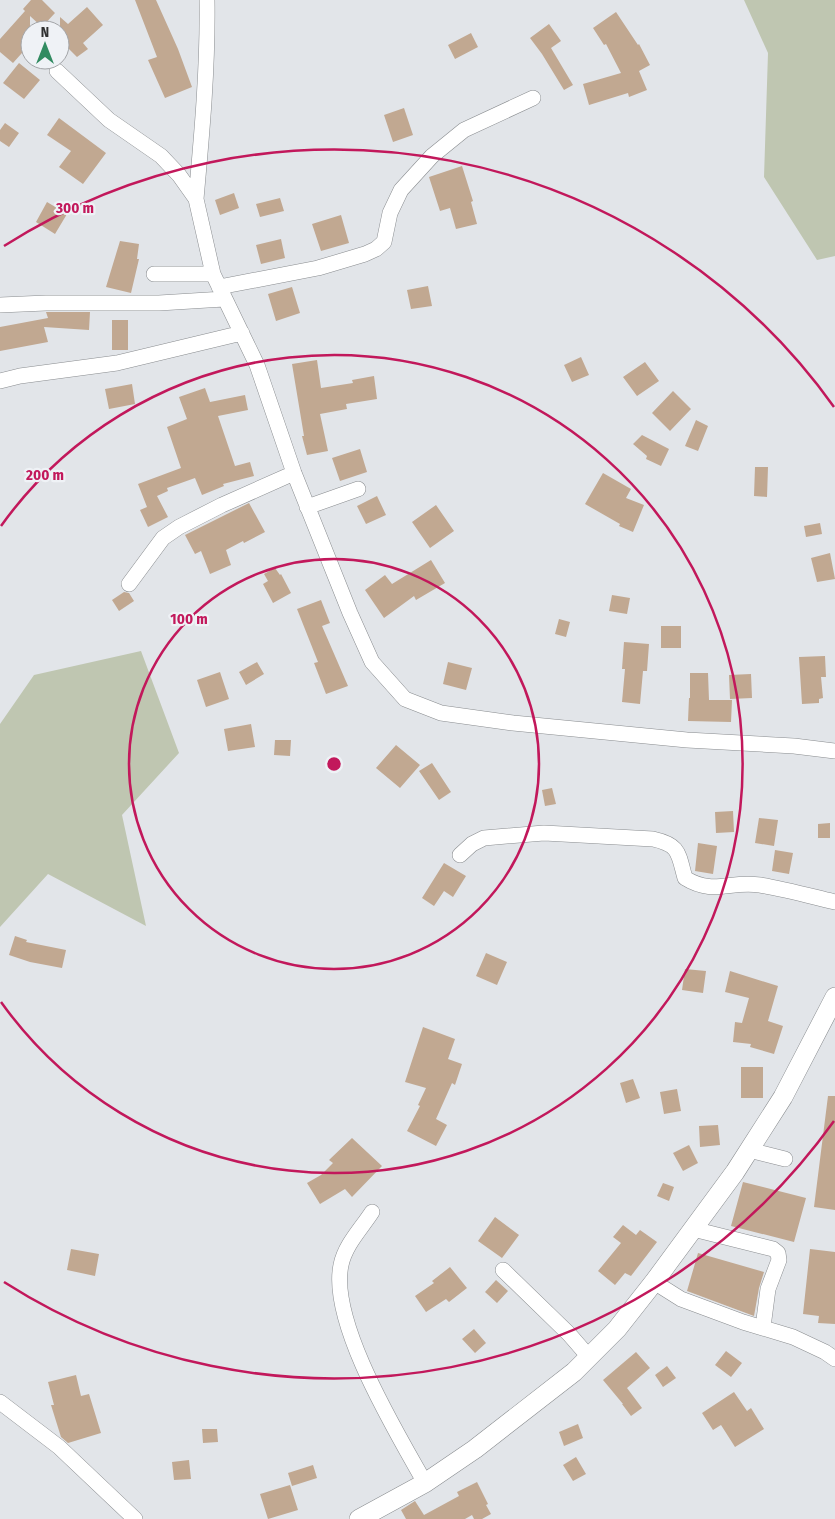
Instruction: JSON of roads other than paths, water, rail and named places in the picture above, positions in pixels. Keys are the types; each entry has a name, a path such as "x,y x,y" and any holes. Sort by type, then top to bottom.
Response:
{"street":[{"path":"196,199 202,138 207,46 207,0"},
{"path":"57,71 109,120 161,156 179,174 196,199 219,287 257,365 294,473 350,613 372,662 405,699 441,713 513,723 686,740 794,746 835,751"},
{"path":"0,306 54,302 159,304 219,287 318,268 366,254 384,242 390,214 401,190 432,156 464,130 534,98"},
{"path":"154,274 219,287"},
{"path":"0,381 20,376 118,363 242,333"},
{"path":"129,584 162,538 222,505 294,473"},
{"path":"307,507 358,488"},
{"path":"460,855 472,844 484,838 544,833 653,839 666,842 676,848 685,878 693,883 719,888 740,884 759,884 835,902"},
{"path":"359,1519 425,1483 523,1414 574,1372 617,1329 654,1282 749,1150 783,1097 835,998"},
{"path":"749,1150 785,1159"},
{"path":"372,1212 346,1250 341,1266 343,1304 350,1334 376,1392 425,1483"},
{"path":"693,1229 773,1249 778,1253 779,1260 768,1289 763,1327"},
{"path":"503,1270 569,1334 589,1357"},
{"path":"654,1282 681,1300 793,1337 825,1352 835,1359"},
{"path":"0,1402 59,1447 135,1519"}]}
